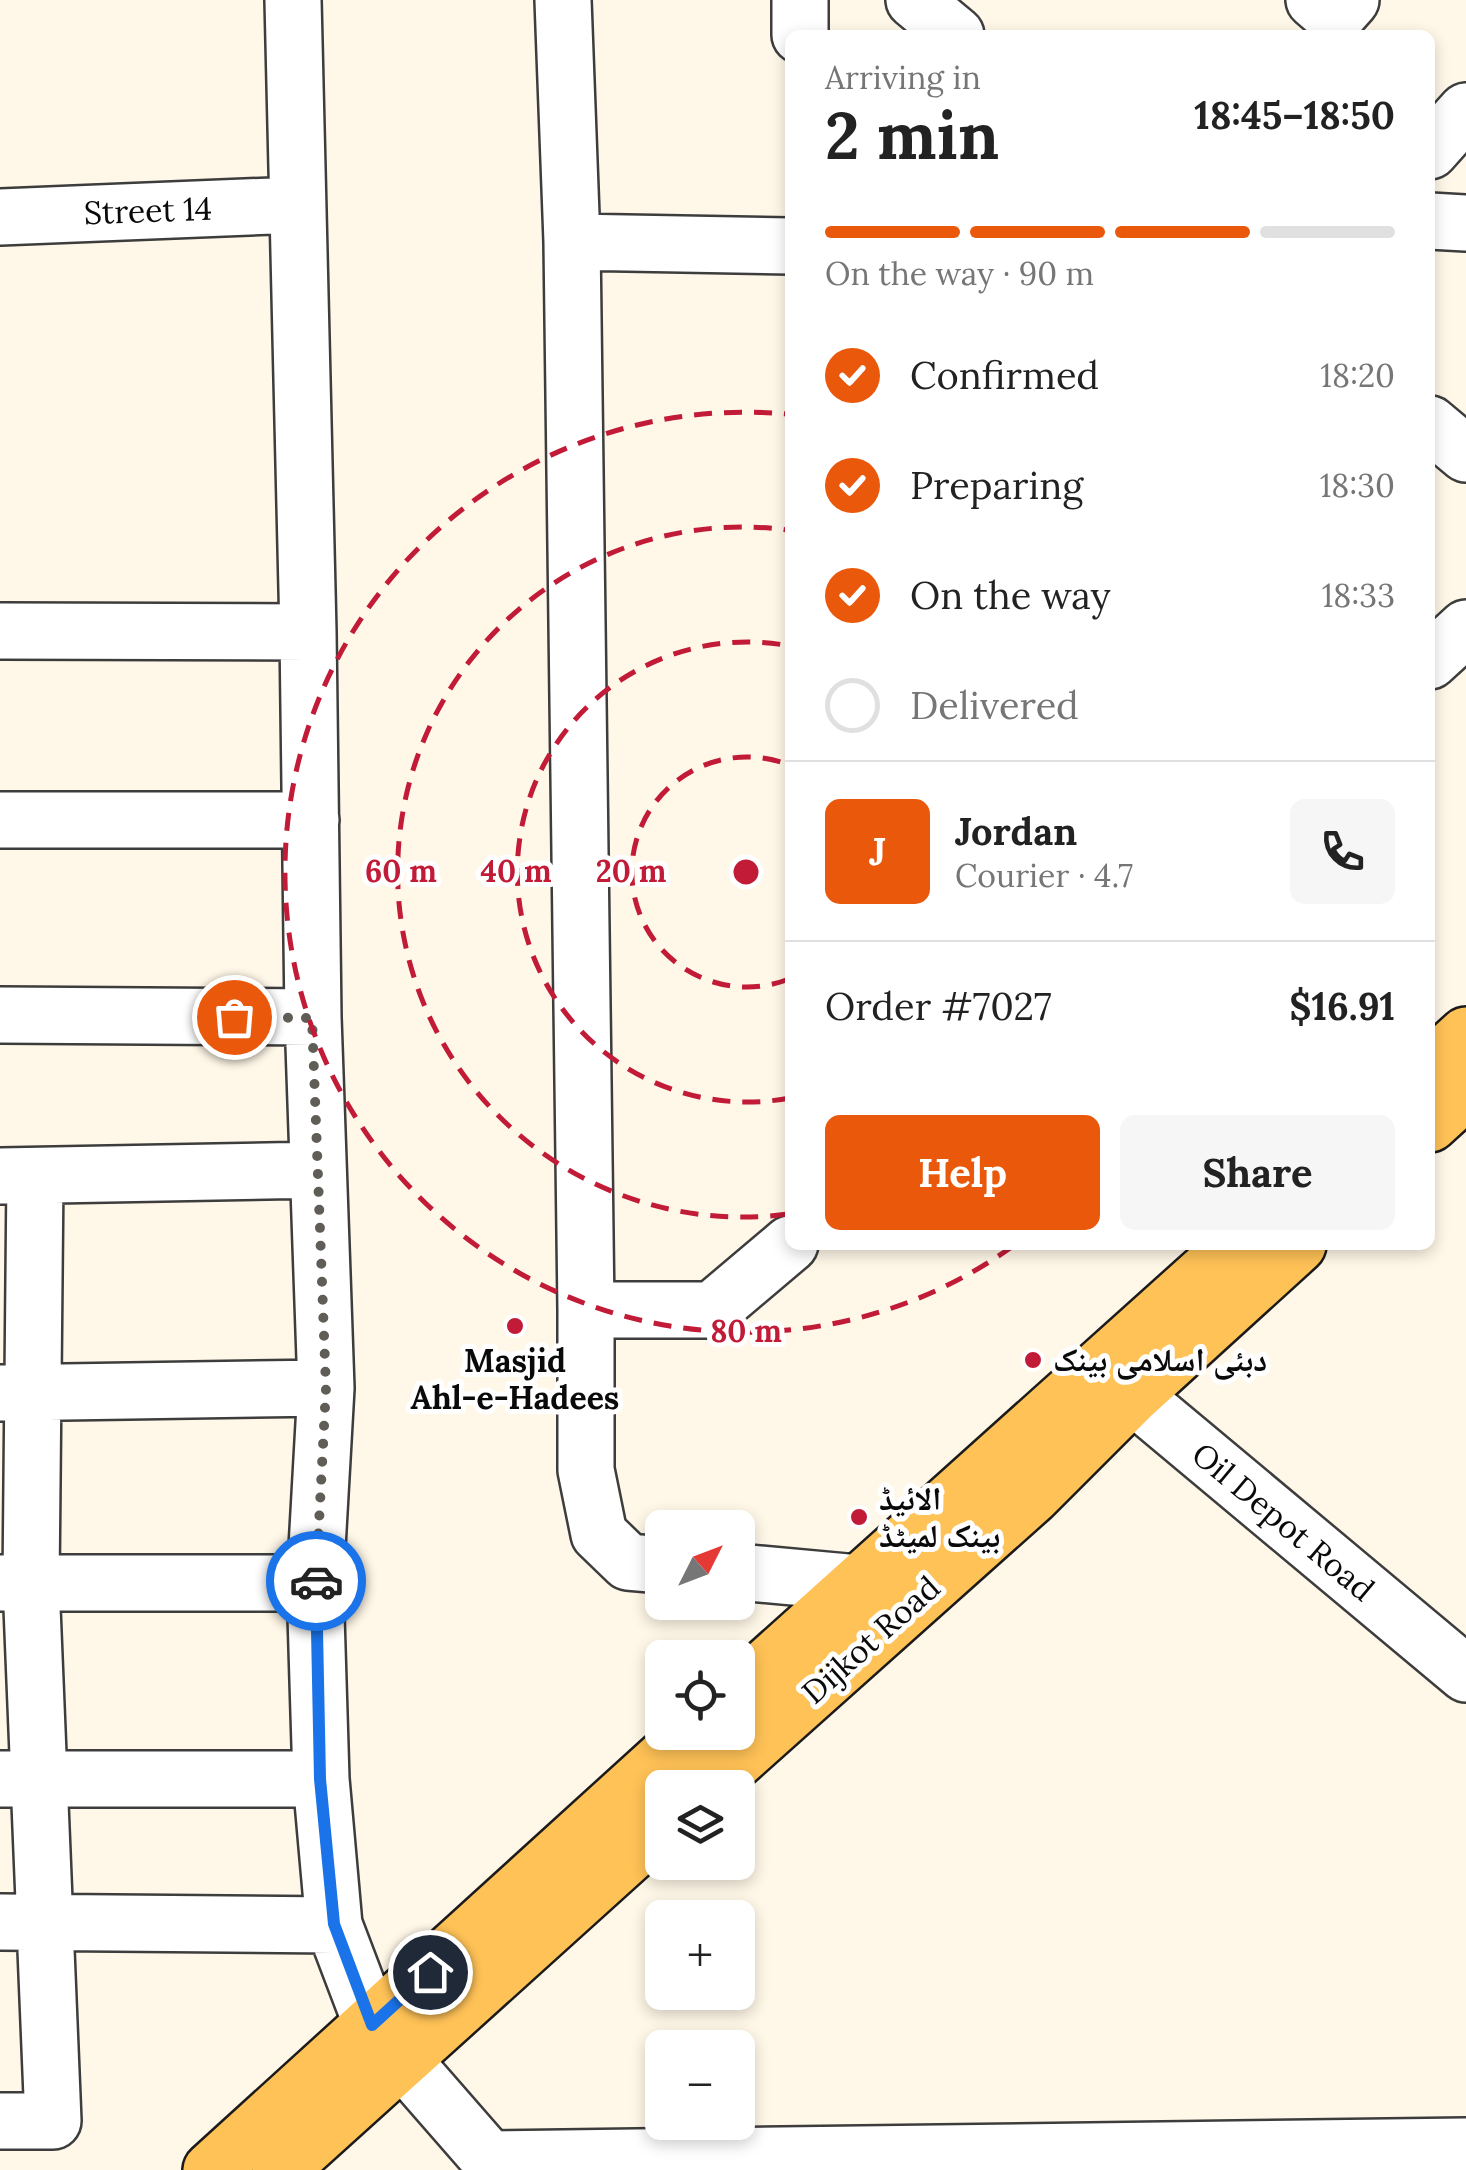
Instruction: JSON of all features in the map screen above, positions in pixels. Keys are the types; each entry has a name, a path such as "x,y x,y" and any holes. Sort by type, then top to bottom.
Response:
{"main road":[{"path":"1435,1063 1466,1035"},
{"path":"1435,1120 1466,1092"},
{"name":"Dijkot Road","path":"725,1770 1032,1496 1116,1383 1232,1250"},
{"name":"Dijkot Road","path":"755,1677 858,1583 1291,1250"},
{"path":"280,2170 386,2042 675,1750"},
{"path":"210,2170 386,2042 645,1839"}],"street":[{"path":"293,0 308,632 312,1018 326,1388 316,1583 320,1779 334,1924 386,2042 489,2164 1466,2146"},
{"path":"563,0 572,242 586,1470 599,1534 628,1562 645,1564"},
{"path":"800,0 800,30"},
{"path":"914,0 950,30"},
{"path":"1435,145 1466,111"},
{"name":"Street 14","path":"0,217 296,205"},
{"path":"1435,221 1466,222"},
{"path":"572,242 785,246"},
{"path":"1435,428 1466,454"},
{"path":"1435,656 1466,628"},
{"path":"0,631 308,632"},
{"path":"0,820 311,820"},
{"path":"0,1015 312,1018"},
{"path":"0,2121 53,2122 21,1922 16,1583 18,1176 317,1170"},
{"path":"586,1310 712,1310 785,1248"},
{"name":"Oil Depot Road","path":"1116,1383 1466,1674"},
{"path":"17,1393 326,1388"},
{"path":"755,1574 858,1583"},
{"path":"16,1583 316,1583"},
{"path":"20,1779 320,1779"},
{"path":"21,1922 334,1924"}],"way so far":[{"path":"234,1017 312,1018 326,1388 316,1581"}],"place":[{"name":"Masjid Ahl-e-Hadees","path":"515,1326"},
{"name":"دبئی اسلامی بینک","path":"1033,1360"},
{"name":"الائیڈ بینک لمیٹڈ","path":"859,1517"}],"route":[{"path":"316,1581 320,1779 334,1924 372,2025 430,1972"}]}
